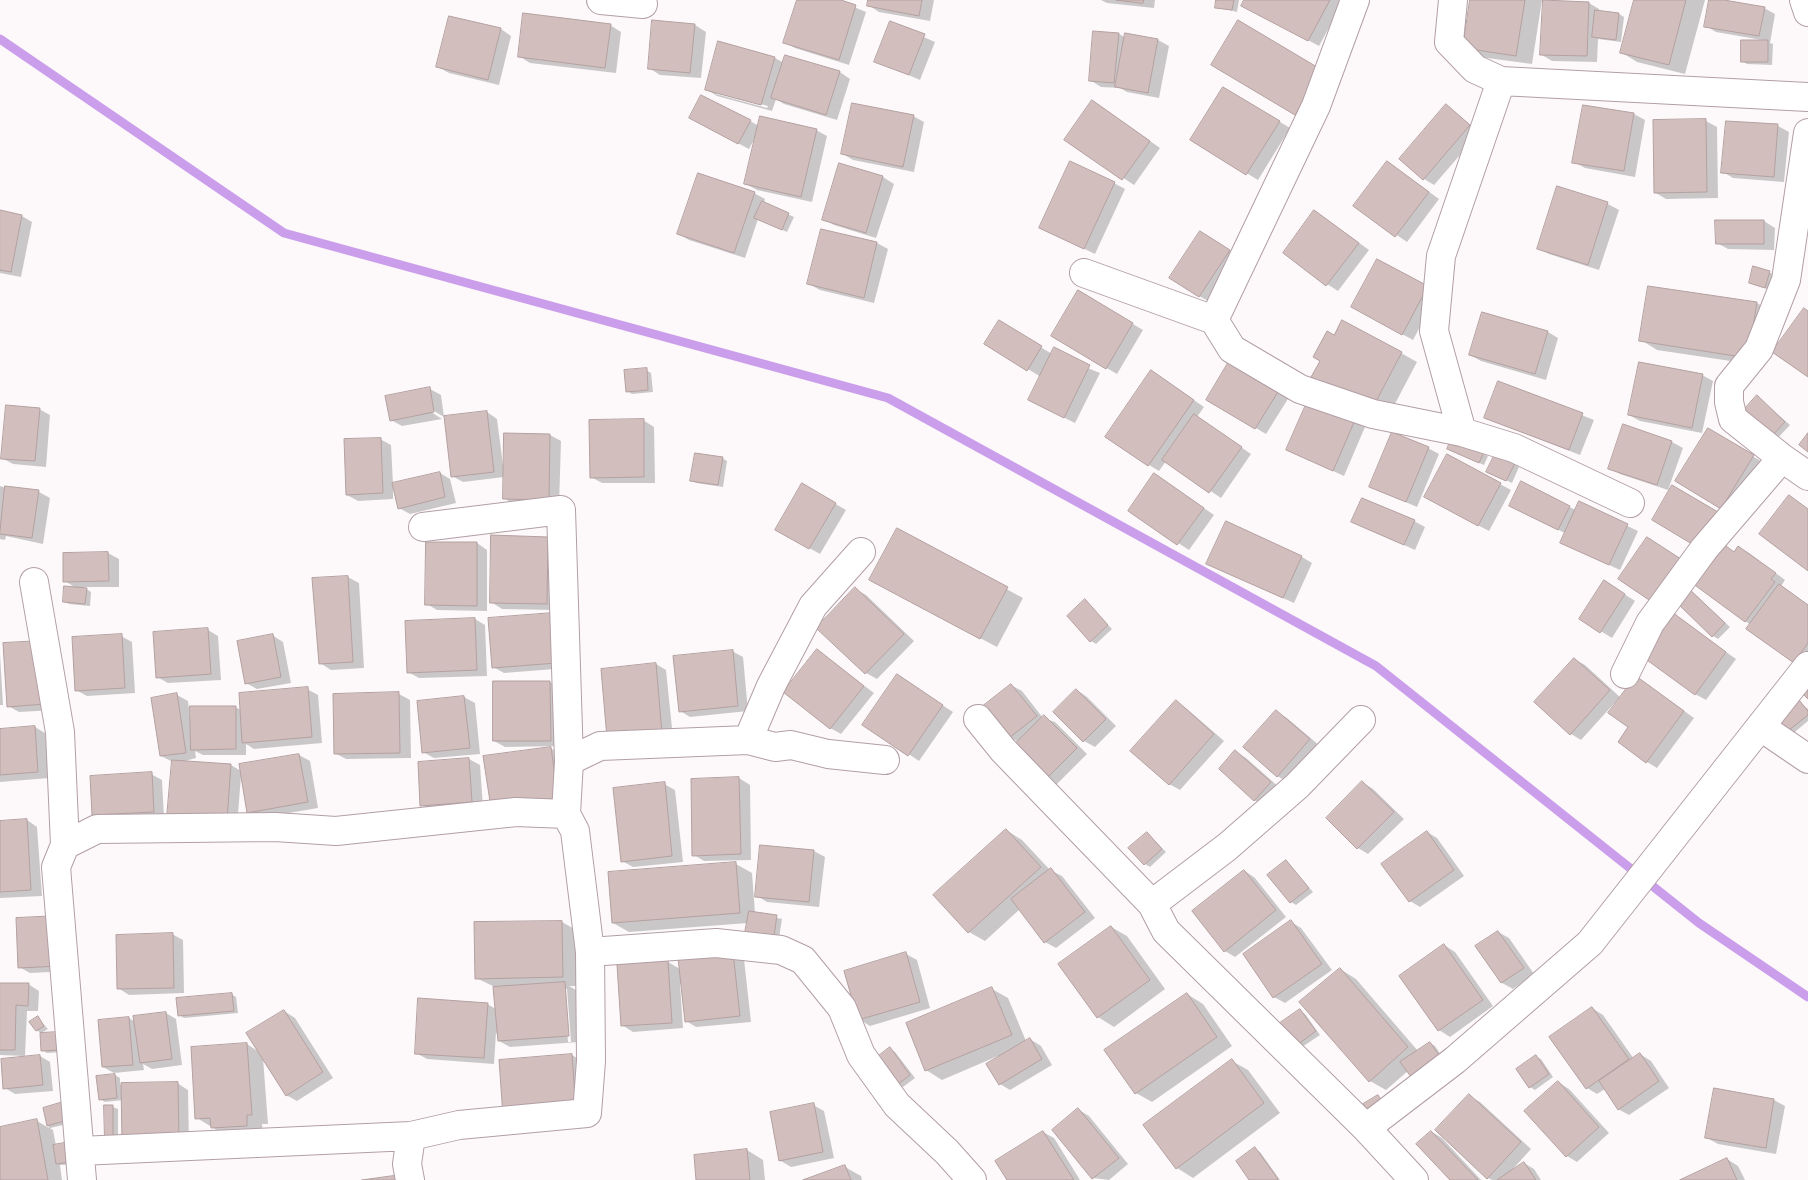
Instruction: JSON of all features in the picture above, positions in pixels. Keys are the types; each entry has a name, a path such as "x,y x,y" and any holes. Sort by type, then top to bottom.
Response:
{"street":[{"path":"600,0 643,4"},
{"path":"1214,320 1316,106 1355,0"},
{"path":"1453,0 1449,42 1475,69 1501,81 1808,97"},
{"path":"1804,0 1808,12"},
{"path":"1462,432 1434,331 1440,256 1501,81"},
{"path":"1808,132 1786,280 1759,349 1729,386 1729,402 1733,419 1808,476"},
{"path":"1084,273 1214,320 1232,349 1300,388 1373,414 1462,432 1514,448 1630,503"},
{"path":"1625,674 1650,623 1704,549 1782,458"},
{"path":"80,1151 411,1136 459,1125 587,1113 591,1061 590,952 576,830 566,814 569,761 561,510 423,527"},
{"path":"748,740 771,686 813,606 861,552"},
{"path":"34,582 60,732 65,844 56,867 56,875 82,1180"},
{"path":"1366,1128 1455,1060 1590,943 1742,747 1761,727 1808,666"},
{"path":"978,719 1003,750 1152,904 1166,931 1366,1128 1414,1180"},
{"path":"1152,904 1227,846 1297,786 1362,720"},
{"path":"1761,727 1808,759"},
{"path":"569,761 600,746 748,740 775,748 791,745 828,754 885,760"},
{"path":"65,844 97,829 275,826 336,831 516,812 566,814"},
{"path":"590,952 716,943 780,950 803,960 842,1008 861,1056 897,1105 947,1152 972,1180"},
{"path":"410,1180 407,1164 411,1136"}],"building":[{"path":"797,0 841,0 856,5 839,60 783,43"},
{"path":"868,0 922,0 919,16 867,6"},
{"path":"1116,0 1144,0 1143,3"},
{"path":"1216,0 1234,0 1232,10 1215,8"},
{"path":"1244,0 1330,0 1308,41 1241,6"},
{"path":"1470,0 1525,0 1516,56 1463,48"},
{"path":"1543,0 1589,2 1587,56 1540,55"},
{"path":"1634,0 1686,0 1669,65 1620,53"},
{"path":"1709,0 1724,0 1765,7 1759,36 1704,27"},
{"path":"1595,10 1619,13 1616,40 1592,37"},
{"path":"523,13 611,24 605,68 518,57"},
{"path":"449,16 501,28 488,80 436,67"},
{"path":"652,20 695,24 690,73 648,69"},
{"path":"1238,20 1322,70 1295,115 1211,65"},
{"path":"890,21 925,34 909,75 874,62"},
{"path":"1093,31 1119,33 1114,83 1089,81"},
{"path":"1125,33 1158,39 1148,93 1115,87"},
{"path":"1741,40 1768,40 1768,62 1741,62"},
{"path":"718,41 775,57 761,105 705,90"},
{"path":"785,55 840,71 826,115 771,98"},
{"path":"1223,87 1280,121 1246,175 1190,140"},
{"path":"701,95 751,120 738,144 689,118"},
{"path":"1092,100 1150,141 1122,180 1064,140"},
{"path":"852,103 914,115 903,167 841,154"},
{"path":"1446,104 1470,125 1423,180 1399,159"},
{"path":"1583,105 1634,113 1624,171 1572,163"},
{"path":"760,116 817,129 801,197 744,184"},
{"path":"1706,119 1707,192 1654,193 1653,120"},
{"path":"1726,121 1778,124 1774,177 1721,173"},
{"path":"1070,161 1115,182 1084,249 1039,228"},
{"path":"1387,161 1429,192 1395,237 1353,206"},
{"path":"839,163 883,176 866,233 822,220"},
{"path":"698,173 755,192 734,253 677,234"},
{"path":"1557,186 1608,202 1588,265 1537,249"},
{"path":"762,201 789,213 782,230 754,218"},
{"path":"0,210 22,215 11,272 0,270"},
{"path":"1314,210 1359,243 1326,286 1283,253"},
{"path":"1715,220 1764,220 1764,244 1716,244"},
{"path":"821,229 877,242 864,298 807,284"},
{"path":"1200,231 1230,250 1199,297 1169,278"},
{"path":"1377,259 1428,286 1402,335 1351,307"},
{"path":"1753,266 1770,271 1765,288 1749,283"},
{"path":"1648,286 1757,302 1748,358 1639,341"},
{"path":"1078,290 1133,323 1106,369 1051,336"},
{"path":"1804,308 1808,311 1808,377 1772,352"},
{"path":"1482,312 1548,331 1535,374 1469,355"},
{"path":"999,320 1042,346 1027,371 984,344"},
{"path":"1342,320 1402,352 1372,409 1311,377 1320,361 1313,357 1327,331 1334,335"},
{"path":"1054,347 1090,365 1064,418 1028,400"},
{"path":"1231,358 1281,387 1255,429 1206,400"},
{"path":"1639,362 1703,374 1692,428 1628,415"},
{"path":"647,368 648,390 626,392 624,370"},
{"path":"1151,370 1194,400 1148,466 1105,437"},
{"path":"1498,381 1583,413 1569,450 1484,418"},
{"path":"430,387 434,412 390,421 385,396"},
{"path":"1757,395 1785,422 1769,439 1741,413"},
{"path":"1308,400 1355,420 1333,471 1286,450"},
{"path":"6,405 40,408 35,461 1,459"},
{"path":"487,411 494,472 451,477 444,416"},
{"path":"1194,414 1242,447 1209,493 1162,460"},
{"path":"644,419 644,477 590,478 589,420"},
{"path":"1623,424 1672,441 1657,485 1608,469"},
{"path":"1708,428 1754,455 1721,509 1675,481"},
{"path":"1392,432 1429,447 1406,502 1369,487"},
{"path":"504,433 550,434 549,500 503,499"},
{"path":"1808,433 1808,452 1799,445"},
{"path":"381,438 383,493 346,495 344,439"},
{"path":"1452,438 1484,452 1479,463 1447,449"},
{"path":"695,453 723,457 718,485 690,481"},
{"path":"1447,454 1501,483 1478,526 1424,497"},
{"path":"1495,454 1515,463 1506,481 1486,472"},
{"path":"440,472 445,497 398,509 392,483"},
{"path":"1154,473 1204,508 1177,545 1128,511"},
{"path":"1521,481 1570,506 1558,530 1509,506"},
{"path":"802,483 836,503 809,549 775,530"},
{"path":"1672,485 1718,512 1697,547 1652,520"},
{"path":"5,486 39,490 32,538 0,534"},
{"path":"1789,495 1808,509 1808,571 1759,534"},
{"path":"1362,498 1415,520 1404,545 1351,522"},
{"path":"1579,501 1628,524 1609,565 1560,543"},
{"path":"1226,521 1302,556 1283,598 1206,564"},
{"path":"897,528 1008,587 980,639 869,580"},
{"path":"491,535 548,537 547,604 490,603"},
{"path":"1647,537 1684,561 1655,604 1618,579"},
{"path":"426,542 477,542 477,606 425,605"},
{"path":"1722,543 1734,552 1738,546 1776,573 1771,579 1775,582 1745,622 1692,583"},
{"path":"108,552 109,581 63,582 63,553"},
{"path":"348,576 353,662 319,664 312,578"},
{"path":"1604,580 1625,594 1600,633 1579,619"},
{"path":"1779,584 1808,605 1808,643 1794,663 1746,629"},
{"path":"64,586 87,588 85,604 63,602"},
{"path":"1686,586 1725,623 1712,637 1673,599"},
{"path":"855,587 904,634 865,674 816,628"},
{"path":"1085,599 1108,625 1090,642 1067,616"},
{"path":"1672,612 1726,652 1695,695 1640,655"},
{"path":"553,613 557,663 492,668 488,618"},
{"path":"475,618 477,670 407,673 405,621"},
{"path":"208,628 211,674 156,678 153,632"},
{"path":"122,634 125,688 75,691 72,637"},
{"path":"273,634 281,677 245,684 237,641"},
{"path":"41,641 45,704 7,707 3,643"},
{"path":"817,649 864,686 830,729 783,692"},
{"path":"733,650 738,706 679,712 673,656"},
{"path":"1574,658 1610,690 1570,735 1534,702"},
{"path":"656,663 662,733 607,738 601,669"},
{"path":"897,674 943,705 908,756 862,725"},
{"path":"1808,675 1808,699 1796,687"},
{"path":"1636,676 1684,711 1646,763 1618,742 1628,727 1608,713"},
{"path":"493,681 550,681 551,741 493,741"},
{"path":"1011,684 1037,716 1009,738 983,706"},
{"path":"308,687 312,737 242,743 239,693"},
{"path":"1076,689 1106,719 1083,742 1053,712"},
{"path":"399,692 400,753 334,754 333,694"},
{"path":"177,693 186,753 160,756 151,698"},
{"path":"464,696 470,748 422,753 417,701"},
{"path":"1176,700 1214,734 1169,785 1130,751"},
{"path":"1799,700 1808,711 1808,715 1784,734 1774,721"},
{"path":"190,706 236,706 236,749 191,750"},
{"path":"1276,710 1310,739 1277,777 1243,747"},
{"path":"1044,715 1077,748 1044,781 1011,748"},
{"path":"35,726 38,772 0,775 0,729"},
{"path":"551,747 558,798 491,808 483,756"},
{"path":"1235,750 1271,782 1254,801 1219,769"},
{"path":"299,754 308,802 247,813 239,764"},
{"path":"469,758 472,802 420,806 418,762"},
{"path":"172,760 231,764 227,820 167,817"},
{"path":"152,772 154,812 92,815 90,776"},
{"path":"739,777 741,854 692,856 691,779"},
{"path":"1362,781 1394,812 1357,849 1326,818"},
{"path":"665,782 672,856 621,862 613,788"},
{"path":"27,819 31,890 0,892 0,821"},
{"path":"1006,829 1041,867 968,933 933,895"},
{"path":"1427,831 1454,870 1409,902 1381,864"},
{"path":"1147,832 1162,849 1144,865 1128,848"},
{"path":"760,845 814,850 809,902 755,897"},
{"path":"1286,860 1309,888 1290,903 1267,875"},
{"path":"736,862 740,913 612,923 608,872"},
{"path":"1051,868 1085,912 1044,943 1011,899"},
{"path":"1244,870 1276,910 1224,952 1192,911"},
{"path":"749,911 777,915 773,943 744,938"},
{"path":"58,916 60,966 18,968 16,918"},
{"path":"1291,920 1322,964 1273,998 1243,954"},
{"path":"562,921 563,977 475,979 474,922"},
{"path":"1111,926 1150,980 1097,1018 1058,964"},
{"path":"1498,931 1524,968 1501,983 1475,946"},
{"path":"173,933 174,988 117,989 116,935"},
{"path":"1444,944 1483,1000 1438,1031 1399,976"},
{"path":"733,952 740,1016 685,1022 678,958"},
{"path":"906,952 920,1002 858,1020 844,971"},
{"path":"668,961 672,1023 621,1026 617,965"},
{"path":"1340,968 1408,1047 1369,1082 1299,1002"},
{"path":"565,982 569,1036 498,1041 493,987"},
{"path":"0,983 29,983 28,1006 16,1005 15,1050 0,1050"},
{"path":"992,987 1012,1035 925,1071 906,1023"},
{"path":"232,993 234,1011 178,1016 176,998"},
{"path":"1187,993 1217,1037 1135,1094 1104,1050"},
{"path":"418,998 488,1003 484,1058 415,1054"},
{"path":"1592,1007 1629,1059 1586,1089 1549,1037"},
{"path":"1300,1009 1316,1031 1293,1048 1277,1025"},
{"path":"284,1010 323,1072 286,1096 246,1033"},
{"path":"166,1012 172,1059 140,1063 133,1016"},
{"path":"38,1016 44,1026 36,1031 29,1022"},
{"path":"129,1017 133,1065 102,1067 98,1020"},
{"path":"59,1032 60,1050 41,1051 40,1033"},
{"path":"1030,1038 1042,1059 999,1085 986,1064"},
{"path":"1430,1042 1443,1061 1414,1081 1400,1062"},
{"path":"247,1043 252,1115 247,1115 247,1126 211,1128 210,1118 195,1119 191,1047"},
{"path":"890,1047 910,1075 897,1085 876,1058"},
{"path":"1640,1053 1659,1081 1618,1110 1599,1081"},
{"path":"572,1054 576,1110 503,1116 499,1060"},
{"path":"40,1055 43,1085 3,1089 1,1059"},
{"path":"1536,1055 1549,1074 1529,1088 1516,1069"},
{"path":"1232,1059 1264,1103 1176,1169 1143,1125"},
{"path":"115,1074 117,1098 99,1100 96,1076"},
{"path":"1558,1081 1599,1127 1566,1157 1524,1111"},
{"path":"178,1082 179,1139 122,1141 121,1083"},
{"path":"1714,1088 1774,1099 1766,1148 1705,1138"},
{"path":"1469,1094 1521,1142 1487,1179 1435,1130"},
{"path":"1378,1095 1386,1107 1371,1116 1363,1104"},
{"path":"63,1102 68,1120 47,1126 43,1108"},
{"path":"814,1103 823,1152 779,1161 770,1112"},
{"path":"104,1105 113,1105 113,1143 105,1142"},
{"path":"1078,1108 1119,1158 1092,1179 1052,1130"},
{"path":"37,1119 48,1180 0,1180 0,1127"},
{"path":"1043,1131 1074,1180 1007,1180 995,1161"},
{"path":"1431,1131 1478,1180 1450,1180 1416,1144"},
{"path":"75,1141 79,1161 56,1164 53,1145"},
{"path":"1255,1147 1277,1180 1249,1180 1236,1161"},
{"path":"747,1149 750,1180 696,1180 694,1155"},
{"path":"1727,1158 1737,1180 1680,1180"},
{"path":"1524,1162 1536,1180 1497,1180"},
{"path":"845,1165 851,1180 803,1180"},
{"path":"408,1174 408,1180 362,1180"}],"waterway":[{"path":"0,39 284,233 888,398 1376,666 1699,923 1808,997"}]}
